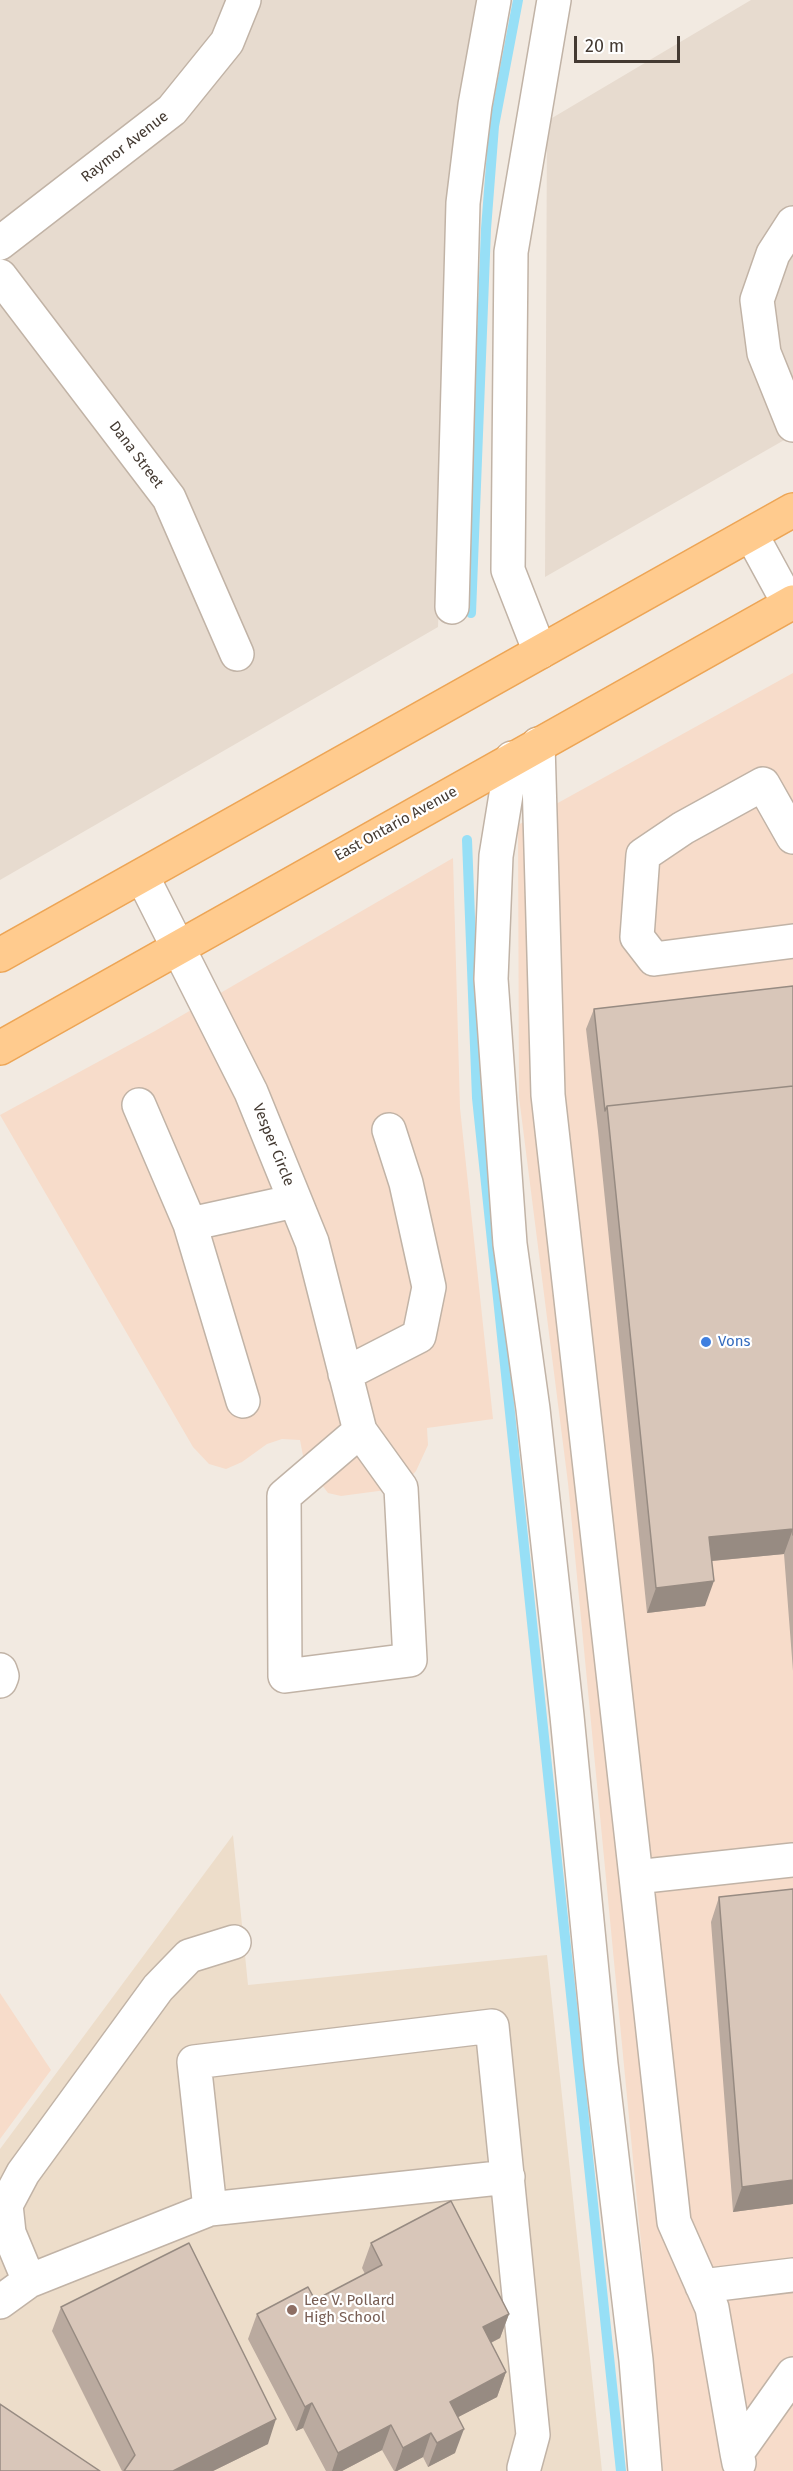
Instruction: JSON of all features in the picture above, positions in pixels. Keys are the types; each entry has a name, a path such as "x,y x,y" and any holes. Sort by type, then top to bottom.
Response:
{"main road":[{"path":"0,955 793,510"},
{"name":"East Ontario Avenue","path":"0,1048 525,751 792,610"}],"street":[{"name":"Raymor Avenue","path":"0,243 172,110 228,42 244,0"},
{"path":"452,607 463,203 475,105 494,0"},
{"path":"540,652 508,570 511,252 554,0"},
{"path":"793,223 773,254 757,300 764,353 793,425"},
{"name":"Dana Street","path":"0,276 169,498 237,654"},
{"path":"751,534 792,610"},
{"path":"525,751 548,1095 674,2222 712,2308 739,2462"},
{"path":"525,751 496,856 491,979 510,1233 533,1409 563,1680 601,2064 636,2360 645,2471"},
{"path":"793,837 763,784 683,828 643,855 637,937 654,959 793,940"},
{"name":"Vesper Circle","path":"142,876 251,1092 312,1242 360,1431"},
{"path":"139,1105 190,1224 243,1401"},
{"path":"345,1374 419,1336 429,1287 406,1183 389,1130"},
{"path":"190,1224 295,1201"},
{"path":"360,1431 401,1488 411,1660 285,1676 284,1496 360,1431"},
{"path":"0,1670 2,1676 0,1680"},
{"path":"636,1877 793,1860"},
{"path":"29,2281 9,2233 6,2205 23,2173 158,1988 189,1956 234,1942"},
{"path":"210,2209 194,2062 492,2026 533,2435 524,2468"},
{"path":"0,2302 29,2281 210,2209 508,2177"},
{"path":"702,2286 793,2275"},
{"path":"739,2462 793,2374"}],"shaded area":[{"path":"0,0 494,0 454,143 438,627 0,880"},
{"path":"751,0 793,0 793,435 545,577 547,121"},
{"path":"793,673 793,2471 663,2471 568,1483 519,1097 518,825"},
{"path":"453,858 460,1108 493,1419 427,1428 428,1445 416,1471 401,1488 341,1496 328,1493 304,1461 300,1440 282,1439 267,1444 242,1462 226,1469 209,1464 193,1447 0,1115 155,1031"},
{"name":"Lee V. Pollard High School","path":"233,1835 248,1985 547,1955 602,2471 0,2471 0,2149"},
{"path":"0,1993 51,2070 0,2139"}],"building":[{"path":"793,986 793,1086 607,1106 605,1111 594,1009"},
{"name":"Vons","path":"793,1086 793,1529 709,1537 714,1581 656,1588 607,1106"},
{"path":"793,1889 793,2180 742,2187 719,1897"},
{"path":"451,2201 509,2314 483,2327 506,2372 450,2402 464,2429 437,2443 431,2433 403,2448 391,2425 338,2453 312,2403 305,2407 257,2314 308,2287 315,2300 382,2265 371,2243"},
{"path":"189,2243 276,2419 173,2471 124,2471 135,2455 61,2307"},
{"path":"0,2404 100,2471 0,2471"}],"waterway":[{"path":"471,613 486,229 494,126 518,0"},
{"path":"467,840 477,1098 621,2471"}],"place":[{"name":"Vons","path":"706,1342"},
{"name":"Lee V. Pollard High School","path":"292,2310"}]}
